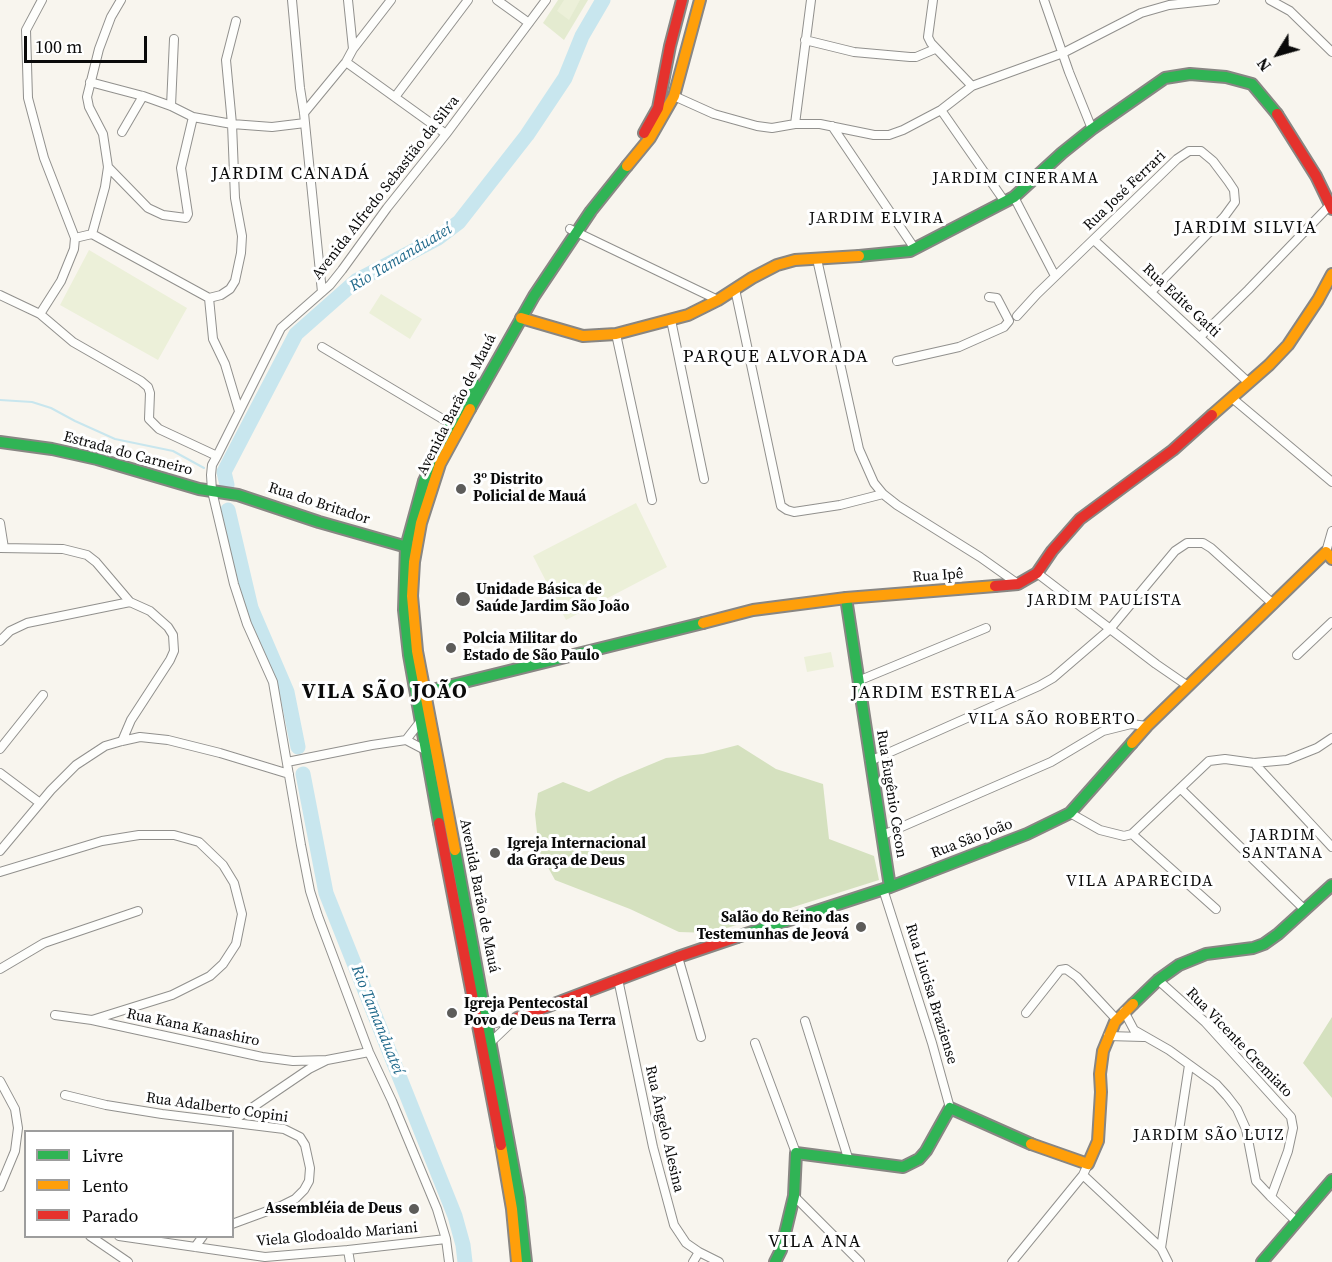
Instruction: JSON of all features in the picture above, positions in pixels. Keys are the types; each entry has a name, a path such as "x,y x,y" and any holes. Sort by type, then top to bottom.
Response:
{"street":[{"path":"40,314 66,271 74,249 75,238 44,158 28,98 26,30 42,0"},
{"path":"92,234 108,167 103,134 87,97 99,49 111,17 121,0"},
{"path":"292,0 322,292"},
{"path":"348,0 353,49"},
{"path":"304,113 346,62 353,49 391,0"},
{"path":"395,97 468,0"},
{"path":"497,0 529,23"},
{"name":"Avenida Alfredo Sebastião da Silva","path":"449,1262 446,1239 437,1209 369,1052 310,891 273,682 234,584 212,491 213,465 281,328 322,292 342,270 546,0"},
{"name":"Avenida Barão de Mauá","path":"517,1262 512,1209 483,1026 414,627 411,548 440,464 537,277 654,117 663,91 670,46 682,0"},
{"name":"Avenida Barão de Mauá","path":"573,230 650,138 674,96 700,0"},
{"path":"795,124 811,0"},
{"path":"933,0 928,37 934,49 972,86"},
{"path":"1044,0 1092,129"},
{"path":"674,96 740,123 772,128 795,124 832,126 874,135 889,135 941,110 972,86 1063,53 1152,9 1215,0"},
{"path":"1270,0 1290,11 1332,52"},
{"path":"75,238 92,234 209,298 221,295 230,289 235,281 242,236 235,198 232,124 225,60 236,21"},
{"path":"171,106 174,39"},
{"path":"805,40 854,52 910,57 924,55 934,49"},
{"path":"670,46 677,52 687,50"},
{"path":"346,62 446,134"},
{"path":"518,317 583,336 616,334 688,315 777,265 795,260 891,254 915,249 1010,200 1092,129 1165,78 1209,74 1243,80 1252,84 1263,95 1287,128 1316,176 1331,207 1200,337"},
{"path":"90,82 143,96 193,117 232,124 272,127 305,123"},
{"path":"122,132 143,96"},
{"path":"941,110 1010,200 1055,276"},
{"path":"108,167 148,208 163,215 186,218 188,214 182,168 193,117"},
{"path":"832,126 915,249"},
{"name":"Rua José Ferrari","path":"1017,316 1055,276 1177,159 1189,151 1196,150 1206,154 1234,190 1235,202 1224,217 1151,292"},
{"path":"573,230 718,300"},
{"name":"Rua Edite Gatti","path":"1094,240 1249,383"},
{"path":"817,259 859,449 869,474 883,494 1018,584"},
{"name":"Rua Ipê","path":"424,692 753,610 846,598 1018,584 1037,573 1052,550 1080,519 1173,450 1288,345 1332,274"},
{"path":"735,289 781,506 794,512 840,505 883,494"},
{"path":"0,295 40,314 73,342 148,387 150,393 148,418 159,429 217,456"},
{"path":"897,361 959,347 1004,327 1009,321 997,298 989,297"},
{"path":"209,298 213,339 225,364 239,411"},
{"name":"Avenida Barão de Mauá","path":"518,317 451,424 424,481 411,548 404,610 420,722 483,1026 491,1042 519,1198 526,1262"},
{"path":"671,320 704,479"},
{"path":"616,334 652,500"},
{"path":"322,347 451,424"},
{"path":"1232,398 1332,482"},
{"name":"Estrada do Carneiro","path":"0,442 52,449 97,459 212,491"},
{"name":"Rua do Britador","path":"212,491 252,498 319,522 411,548"},
{"path":"0,523 2,548 63,549 87,555 108,575 130,602 150,611 168,627 173,635 174,651 170,660 131,720 122,741"},
{"name":"Rua São João","path":"483,1026 517,1018 678,957 887,888 1027,834 1070,813 1147,726 1273,604 1329,555 1332,531"},
{"path":"870,761 1039,686 1068,666 1110,629 1175,551 1187,543 1203,543 1211,548 1273,604"},
{"path":"1037,573 1188,686"},
{"name":"Rua Eugênio Cecon","path":"846,598 883,835 887,888"},
{"path":"0,641 10,631 27,623 130,602"},
{"path":"1297,656 1332,622"},
{"path":"858,681 987,628"},
{"path":"409,656 412,658 424,692"},
{"path":"0,749 43,695"},
{"path":"406,740 420,722"},
{"path":"883,835 1051,762 1103,731 1131,724 1147,726"},
{"path":"0,851 40,803 82,760 105,746 122,741 140,737 168,740 289,774"},
{"path":"1070,813 1111,834 1124,836 1132,834 1209,761 1215,759 1254,764 1287,760 1317,748 1332,738"},
{"path":"287,762 406,740 416,747 426,749 438,762"},
{"path":"1254,764 1332,847"},
{"path":"0,773 40,803"},
{"path":"1181,789 1305,910"},
{"path":"1132,834 1216,909"},
{"path":"0,872 102,841 139,835 174,836 198,842 223,865 234,883 242,914 236,944 223,964 204,980 172,995 92,1020"},
{"path":"1012,1262 1083,1175 1088,1164 1098,1141 1103,1051 1108,1036 1120,1016 1158,980 1179,965 1206,954 1253,948 1264,944 1332,885"},
{"name":"Rua Liucisa Braziense","path":"887,888 950,1108"},
{"path":"0,969 44,943 138,911"},
{"path":"678,957 701,1037"},
{"path":"1026,1013 1060,970 1066,969 1134,1030 1169,1050 1216,1084 1237,1109 1249,1141 1258,1184 1296,1221"},
{"name":"Rua Ângelo Alesina","path":"618,979 653,1147 674,1225 680,1236 699,1252 719,1262"},
{"name":"Rua Vicente Cremiato","path":"1158,980 1205,1022 1291,1117 1293,1128 1288,1151 1270,1197"},
{"name":"Rua Kana Kanashiro","path":"55,1015 92,1020 262,1057 293,1061 327,1060"},
{"name":"Rua São João","path":"491,1042 517,1018"},
{"path":"805,1021 849,1161"},
{"path":"1108,1036 1144,1037"},
{"path":"755,1043 796,1153 794,1196 787,1230 775,1262"},
{"path":"231,1122 299,1075 327,1060 369,1052"},
{"path":"1161,1248 1189,1065"},
{"path":"0,1081 15,1109 18,1128 15,1151 0,1188"},
{"name":"Rua Adalberto Copini","path":"65,1095 106,1105 294,1132 305,1145 310,1168 309,1181 304,1190 295,1199 281,1206 234,1223"},
{"path":"796,1153 895,1168 903,1167 926,1151 950,1108 1023,1141 1088,1164"},
{"path":"1083,1175 1161,1248 1168,1262"},
{"path":"1262,1262 1332,1180"},
{"path":"794,1196 860,1262"},
{"path":"93,1238 128,1262"},
{"name":"Viela Glodoaldo Mariani","path":"133,1238 195,1247 247,1259 446,1239"},
{"path":"195,1247 202,1238"},
{"path":"348,1250 350,1262"},
{"path":"693,1262 699,1252"}],"green space":[{"path":"558,0 588,0 564,40 543,23"},
{"path":"564,0 580,0 569,20 557,11"},
{"path":"89,250 187,308 158,360 60,305"},
{"path":"381,294 422,319 410,339 369,313"},
{"path":"636,503 667,567 566,620 533,556"},
{"path":"831,652 834,667 807,672 804,657"},
{"path":"738,745 776,769 823,784 829,839 874,856 879,880 711,933 679,932 630,909 555,880 539,851 535,814 538,793 563,782 589,792 666,758 703,754"},
{"path":"1332,1017 1332,1098 1303,1063"}],"waterway":[{"name":"Rio Tamanduateí","path":"227,485 224,472 296,334 356,281 438,238 459,222 527,135 565,78 582,36 603,0"},
{"path":"0,400 32,402 51,408 115,439 173,451 204,468"},
{"name":"Rio Tamanduateí","path":"228,510 251,608 287,692 298,747"},
{"name":"Rio Tamanduateí","path":"303,774 326,893 455,1216 465,1262"}],"traffic: fast":[{"path":"859,256 910,251 1014,197 1092,129 1165,78 1190,74 1226,77 1252,84 1277,114"},
{"path":"470,409 534,296 591,211 627,166"},
{"path":"439,823 409,655 404,610 406,547 424,481 451,424 474,383"},
{"path":"0,442 52,449 97,459 199,489 238,495 319,522 414,549"},
{"path":"846,598 890,887"},
{"path":"424,692 703,623"},
{"path":"737,937 890,887 1027,834 1070,813 1132,743"},
{"path":"455,850 519,1198 526,1262"},
{"path":"1133,1004 1158,980 1179,965 1206,954 1253,948 1264,944 1332,885"},
{"path":"775,1262 781,1250 794,1196 796,1153 903,1167 919,1159 926,1151 950,1108 1031,1144"},
{"path":"1262,1262 1332,1180"}],"traffic: slow":[{"path":"627,166 650,138 674,96 700,0"},
{"path":"521,318 583,336 616,334 688,315 777,265 795,260 859,256"},
{"path":"1212,415 1269,365 1288,345 1332,274"},
{"path":"455,850 417,651 412,596 414,562 421,523 440,464 470,409"},
{"path":"1132,743 1326,552 1332,559"},
{"path":"703,623 753,610 846,598 995,586"},
{"path":"1031,1144 1088,1164 1098,1141 1103,1051 1115,1022 1133,1004"},
{"path":"501,1145 512,1209 517,1262"}],"traffic: jam":[{"path":"644,133 658,108 682,0"},
{"path":"1277,114 1316,176 1332,209"},
{"path":"995,586 1018,584 1037,573 1052,551 1080,519 1173,450 1212,415"},
{"path":"439,823 501,1145"},
{"path":"517,1018 737,937"}],"place":[{"name":"3º Distrito Policial de Mauá","path":"461,489"},
{"name":"Unidade Básica de Saúde Jardim São João","path":"463,599"},
{"name":"Polcia Militar do Estado de São Paulo","path":"451,648"},
{"name":"Igreja Internacional da Graça de Deus","path":"495,853"},
{"name":"Salão do Reino das Testemunhas de Jeová","path":"861,927"},
{"name":"Igreja Pentecostal Povo de Deus na Terra","path":"452,1013"},
{"name":"Assembléia de Deus","path":"414,1209"}],"district":[{"name":"JARDIM CANADÁ","path":"291,174"},
{"name":"JARDIM CINERAMA","path":"1016,179"},
{"name":"JARDIM ELVIRA","path":"877,219"},
{"name":"JARDIM SILVIA","path":"1246,228"},
{"name":"PARQUE ALVORADA","path":"776,357"},
{"name":"JARDIM PAULISTA","path":"1105,601"},
{"name":"VILA SÃO JOÃO","path":"385,693"},
{"name":"JARDIM ESTRELA","path":"934,693"},
{"name":"VILA SÃO ROBERTO","path":"1052,720"},
{"name":"JARDIM SANTANA","path":"1283,845"},
{"name":"VILA APARECIDA","path":"1140,882"},
{"name":"JARDIM SÃO LUIZ","path":"1209,1136"},
{"name":"VILA ANA","path":"815,1242"}]}
